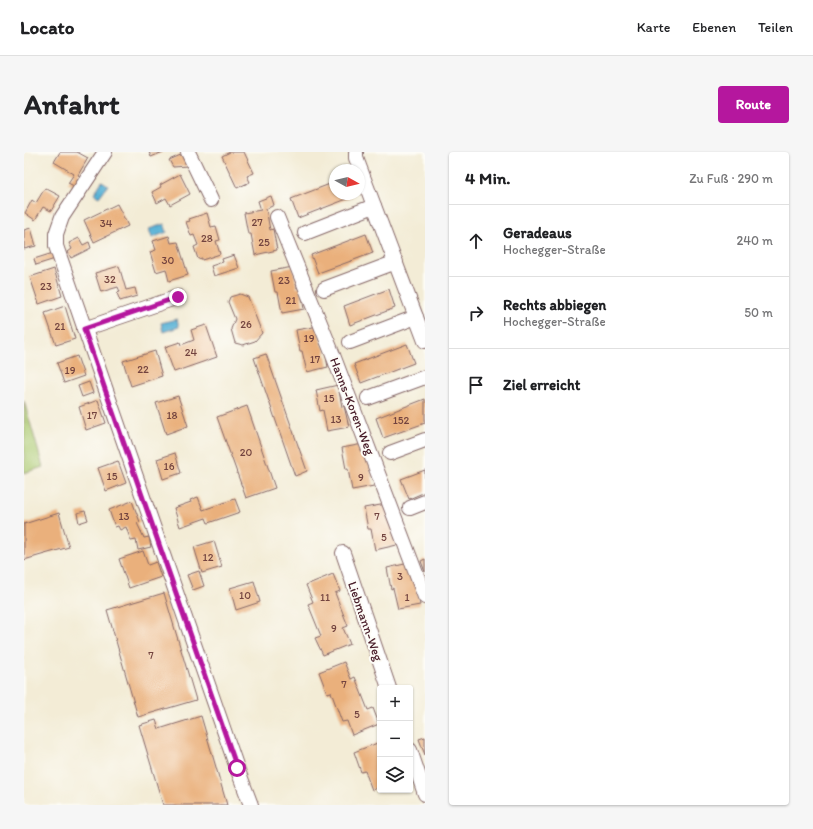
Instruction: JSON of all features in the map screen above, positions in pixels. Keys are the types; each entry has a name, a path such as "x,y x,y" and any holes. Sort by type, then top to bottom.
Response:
{"street":[{"path":"105,152 62,217 56,234 56,246 251,805"},
{"path":"188,152 211,200"},
{"path":"356,152 356,158 425,341"},
{"path":"305,233 374,206"},
{"name":"Hanns-Koren-Weg","path":"277,217 331,350 425,597"},
{"path":"324,289 396,262"},
{"path":"84,329 178,297"},
{"path":"350,342 416,317"},
{"path":"368,398 425,377"},
{"path":"390,453 425,440"},
{"path":"410,508 425,502"},
{"name":"Liebmann-Weg","path":"343,553 388,685"},
{"path":"412,757 425,794"}],"green space":[{"path":"24,401 43,467 24,473"}],"water":[{"path":"102,181 108,185 99,197 94,194"},
{"path":"164,224 167,232 152,238 149,229"},
{"path":"177,319 179,327 163,332 161,323"}],"building":[{"path":"60,152 77,152 88,158 78,175 82,177 76,187 68,183 74,174 54,162"},
{"path":"149,152 163,152 151,157"},
{"path":"230,152 244,152 254,173 247,176 250,182 237,188 222,156"},
{"path":"183,154 188,166 173,167 169,160"},
{"path":"180,174 190,194 170,205 166,198 157,203 152,192 161,187 160,185"},
{"path":"329,184 329,200 344,200 298,218 291,199"},
{"path":"45,188 60,196 51,211 43,207 35,220 25,213 32,200 36,203"},
{"path":"271,196 274,205 266,209 270,230 273,229 277,250 255,255 251,234 248,234 244,213 261,210 258,201"},
{"path":"117,204 128,226 94,242 84,220"},
{"path":"207,213 211,227 216,226 220,240 216,241 220,254 202,260 202,258 198,259 194,247 198,245 194,235 191,236 186,222 190,221 189,219"},
{"path":"31,228 36,246 24,249 24,230"},
{"path":"366,234 373,253 318,273 311,255"},
{"path":"169,236 171,243 178,242 188,275 169,281 166,269 156,272 150,252 156,250 153,241"},
{"path":"79,238 83,245 89,242 91,248 71,258 68,252 72,249 69,243"},
{"path":"53,253 55,259 36,265 34,259"},
{"path":"234,255 239,268 214,276 211,266 223,262 222,259"},
{"path":"119,266 126,290 135,288 137,296 120,301 117,293 120,292 118,287 101,292 95,273"},
{"path":"293,267 297,288 300,287 304,309 282,313 278,292 275,292 271,271"},
{"path":"54,269 62,296 39,304 30,277"},
{"path":"389,289 395,308 350,325 344,306"},
{"path":"240,294 248,297 262,333 255,341 243,345 235,343 231,329 235,319 228,302 230,297"},
{"path":"65,306 75,339 56,345 45,313"},
{"path":"206,325 217,357 174,372 165,347 180,342 181,345 194,340 191,330"},
{"path":"318,326 328,367 307,372 302,351 300,351 296,330"},
{"path":"407,344 414,363 361,383 354,364"},
{"path":"155,351 162,376 131,386 123,361"},
{"path":"266,354 307,471 295,476 254,358"},
{"path":"77,356 84,376 64,383 57,363"},
{"path":"89,382 93,393 82,397 78,386"},
{"path":"338,385 342,407 344,406 349,427 327,431 323,410 320,411 316,390"},
{"path":"178,396 188,426 166,434 156,403"},
{"path":"425,399 425,423 383,438 376,418"},
{"path":"98,400 106,423 86,430 79,407"},
{"path":"247,406 275,488 246,498 217,417"},
{"path":"363,444 370,464 374,486 352,490 342,448"},
{"path":"175,453 181,473 163,479 157,459"},
{"path":"118,461 126,483 106,491 98,468"},
{"path":"425,470 425,492 409,499 401,479"},
{"path":"198,497 203,510 235,499 240,512 208,523 206,518 180,527 174,508 191,502 190,500"},
{"path":"132,501 140,522 137,523 144,538 149,537 151,547 138,550 136,540 131,541 126,527 120,530 118,526 115,527 109,510"},
{"path":"386,504 393,524 397,545 375,550 371,529 368,529 364,508"},
{"path":"85,511 88,520 79,523 77,513"},
{"path":"59,513 69,547 24,560 24,524"},
{"path":"214,541 222,567 202,573 194,547"},
{"path":"143,551 148,565 156,562 161,577 129,588 119,559"},
{"path":"425,559 425,572 421,561"},
{"path":"409,563 416,584 420,605 398,609 393,588 391,589 387,568"},
{"path":"199,571 204,586 193,590 187,575"},
{"path":"333,574 340,591 335,593 348,626 343,628 350,644 323,655 315,638 321,636 308,604 313,602 306,585"},
{"path":"254,581 260,602 236,610 230,588"},
{"path":"164,593 196,700 138,717 107,610"},
{"path":"344,662 351,679 355,677 368,710 373,708 377,719 377,725 352,735 347,721 342,722 331,692 327,693 319,672"},
{"path":"201,716 227,805 163,805 139,725 156,720 159,729"},
{"path":"425,737 425,755 419,739"},
{"path":"377,743 377,788 372,790 365,771 361,772 354,752"}],"route":[{"path":"178,297 84,329 237,768"}]}
